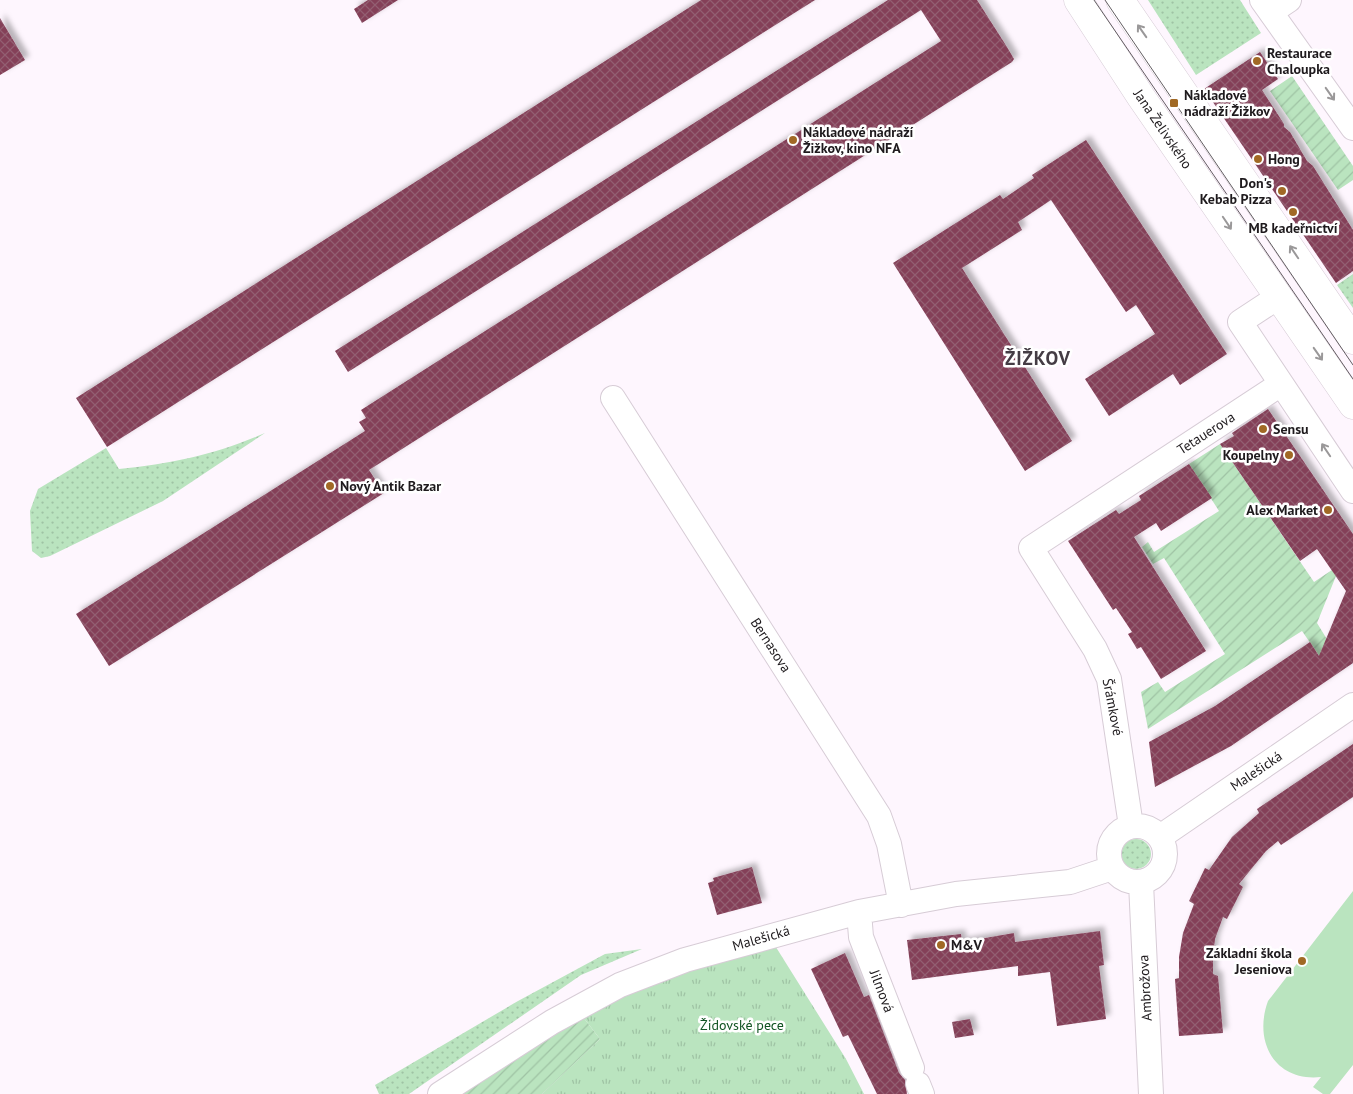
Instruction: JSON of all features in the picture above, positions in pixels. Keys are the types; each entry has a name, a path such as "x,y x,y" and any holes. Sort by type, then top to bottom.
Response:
{"main road":[{"name":"Jana Želivského","path":"1078,0 1140,97 1353,405"},
{"path":"1120,0 1353,340"}],"street":[{"path":"1274,4 1353,128"},
{"path":"1278,297 1240,322 1353,491"},
{"name":"Tetauerova","path":"1031,548 1281,384"},
{"name":"Bernasova","path":"613,398 879,816 889,844 901,904"},
{"name":"Šrámkové","path":"1031,548 1096,649 1109,679 1131,826"},
{"name":"Malešická","path":"1160,837 1353,705"},
{"path":"1131,826 1146,827 1160,837 1164,846 1164,865 1158,874 1141,883 1124,880 1112,868 1109,858 1114,839 1120,832 1131,826"},
{"name":"Malešická","path":"440,1094 552,1022 620,985 685,960 859,912 956,894 1070,882 1112,868"},
{"name":"Ambrožova","path":"1141,883 1151,1094"},
{"name":"Jilmová","path":"859,912 861,937 918,1082"}],"green space":[{"path":"1148,0 1240,0 1261,33 1196,75"},
{"path":"1292,76 1353,166 1353,180 1338,190 1270,91"},
{"path":"1353,274 1353,308 1337,285"},
{"path":"265,433 163,501 50,556 41,558 32,551 30,511 38,489 106,448 119,469 194,457 229,447"},
{"path":"1220,444 1314,582 1332,570 1336,576 1317,623 1333,649 1320,657 1302,631 1148,729 1141,692 1158,682 1165,692 1225,654 1164,558 1153,564 1142,547 1148,542 1154,552 1219,511 1189,464"},
{"path":"1136,839 1142,840 1150,848 1150,860 1142,868 1136,869 1130,868 1122,860 1121,854 1122,848 1130,840"},
{"path":"1353,891 1353,1065 1330,1094 1323,1094 1313,1087 1321,1077 1305,1077 1291,1073 1280,1066 1272,1056 1266,1044 1263,1031 1264,1016 1268,1001"},
{"name":"Židovské pece","path":"774,944 846,1059 864,1094 542,1094 600,1039 583,1017 618,996 658,979"},
{"path":"642,949 581,975 409,1094 379,1094 375,1085 518,1001 605,954"},
{"path":"583,1017 600,1039 542,1094 460,1094 533,1046"}],"building":[{"path":"368,0 398,0 362,23 354,9"},
{"path":"701,0 815,0 107,447 76,398"},
{"path":"888,0 977,0 1014,59 369,470 384,493 109,666 76,614 365,431 359,422 366,418 361,410 941,41 921,10 348,372 335,351"},
{"path":"0,18 25,60 0,75"},
{"path":"1260,52 1278,79 1262,90 1284,124 1284,127 1290,132 1307,161 1313,166 1353,230 1353,271 1336,283 1204,89"},
{"path":"1086,140 1227,354 1180,385 1173,374 1109,416 1085,379 1155,334 1136,305 1126,312 1051,200 1018,222 1022,230 962,268 1072,441 1025,471 893,263 1000,195 1003,199 1034,178 1032,175"},
{"path":"1268,409 1353,534 1353,663 1231,746 1155,787 1149,742 1215,706 1310,642 1319,656 1346,591 1317,549 1300,561 1220,444 1234,436 1232,433"},
{"path":"1189,464 1212,498 1161,531 1156,523 1134,537 1206,651 1161,679 1141,647 1137,649 1128,634 1132,632 1116,608 1113,610 1068,541 1116,510 1119,514 1141,500 1139,496"},
{"path":"1353,744 1353,797 1281,845 1278,841 1266,851 1239,884 1243,887 1227,919 1223,917 1215,939 1213,974 1218,976 1223,1033 1179,1036 1175,979 1179,978 1179,957 1183,933 1194,904 1189,901 1205,868 1209,870 1232,837 1259,813 1257,809"},
{"path":"752,867 762,903 717,915 708,883 714,881 713,878"},
{"path":"1100,931 1104,965 1099,966 1106,1019 1057,1026 1050,972 1018,976 1018,966 912,980 907,940 961,934 962,942 1014,933 1015,942"},
{"path":"845,953 864,997 869,995 899,1073 905,1080 907,1094 877,1094 848,1035 843,1037 811,969"},
{"path":"970,1019 974,1035 955,1038 952,1022"}],"tram line":[{"path":"1094,0 1353,379"},
{"path":"1105,0 1353,365"}],"place":[{"name":"Restaurace Chaloupka","path":"1257,61"},
{"name":"Nákladové nádraží Žižkov","path":"1174,103"},
{"name":"Nákladové nádraží Žižkov, kino NFA","path":"793,140"},
{"name":"Hong","path":"1258,159"},
{"name":"Don's Kebab Pizza","path":"1282,191"},
{"name":"MB kadeřnictví","path":"1293,212"},
{"name":"Sensu","path":"1263,429"},
{"name":"Koupelny","path":"1289,455"},
{"name":"Nový Antik Bazar","path":"330,486"},
{"name":"Alex Market","path":"1328,510"},
{"name":"M&V","path":"941,945"},
{"name":"Základní škola Jeseniova","path":"1302,961"}],"district":[{"name":"ŽIŽKOV","path":"1038,358"}]}
